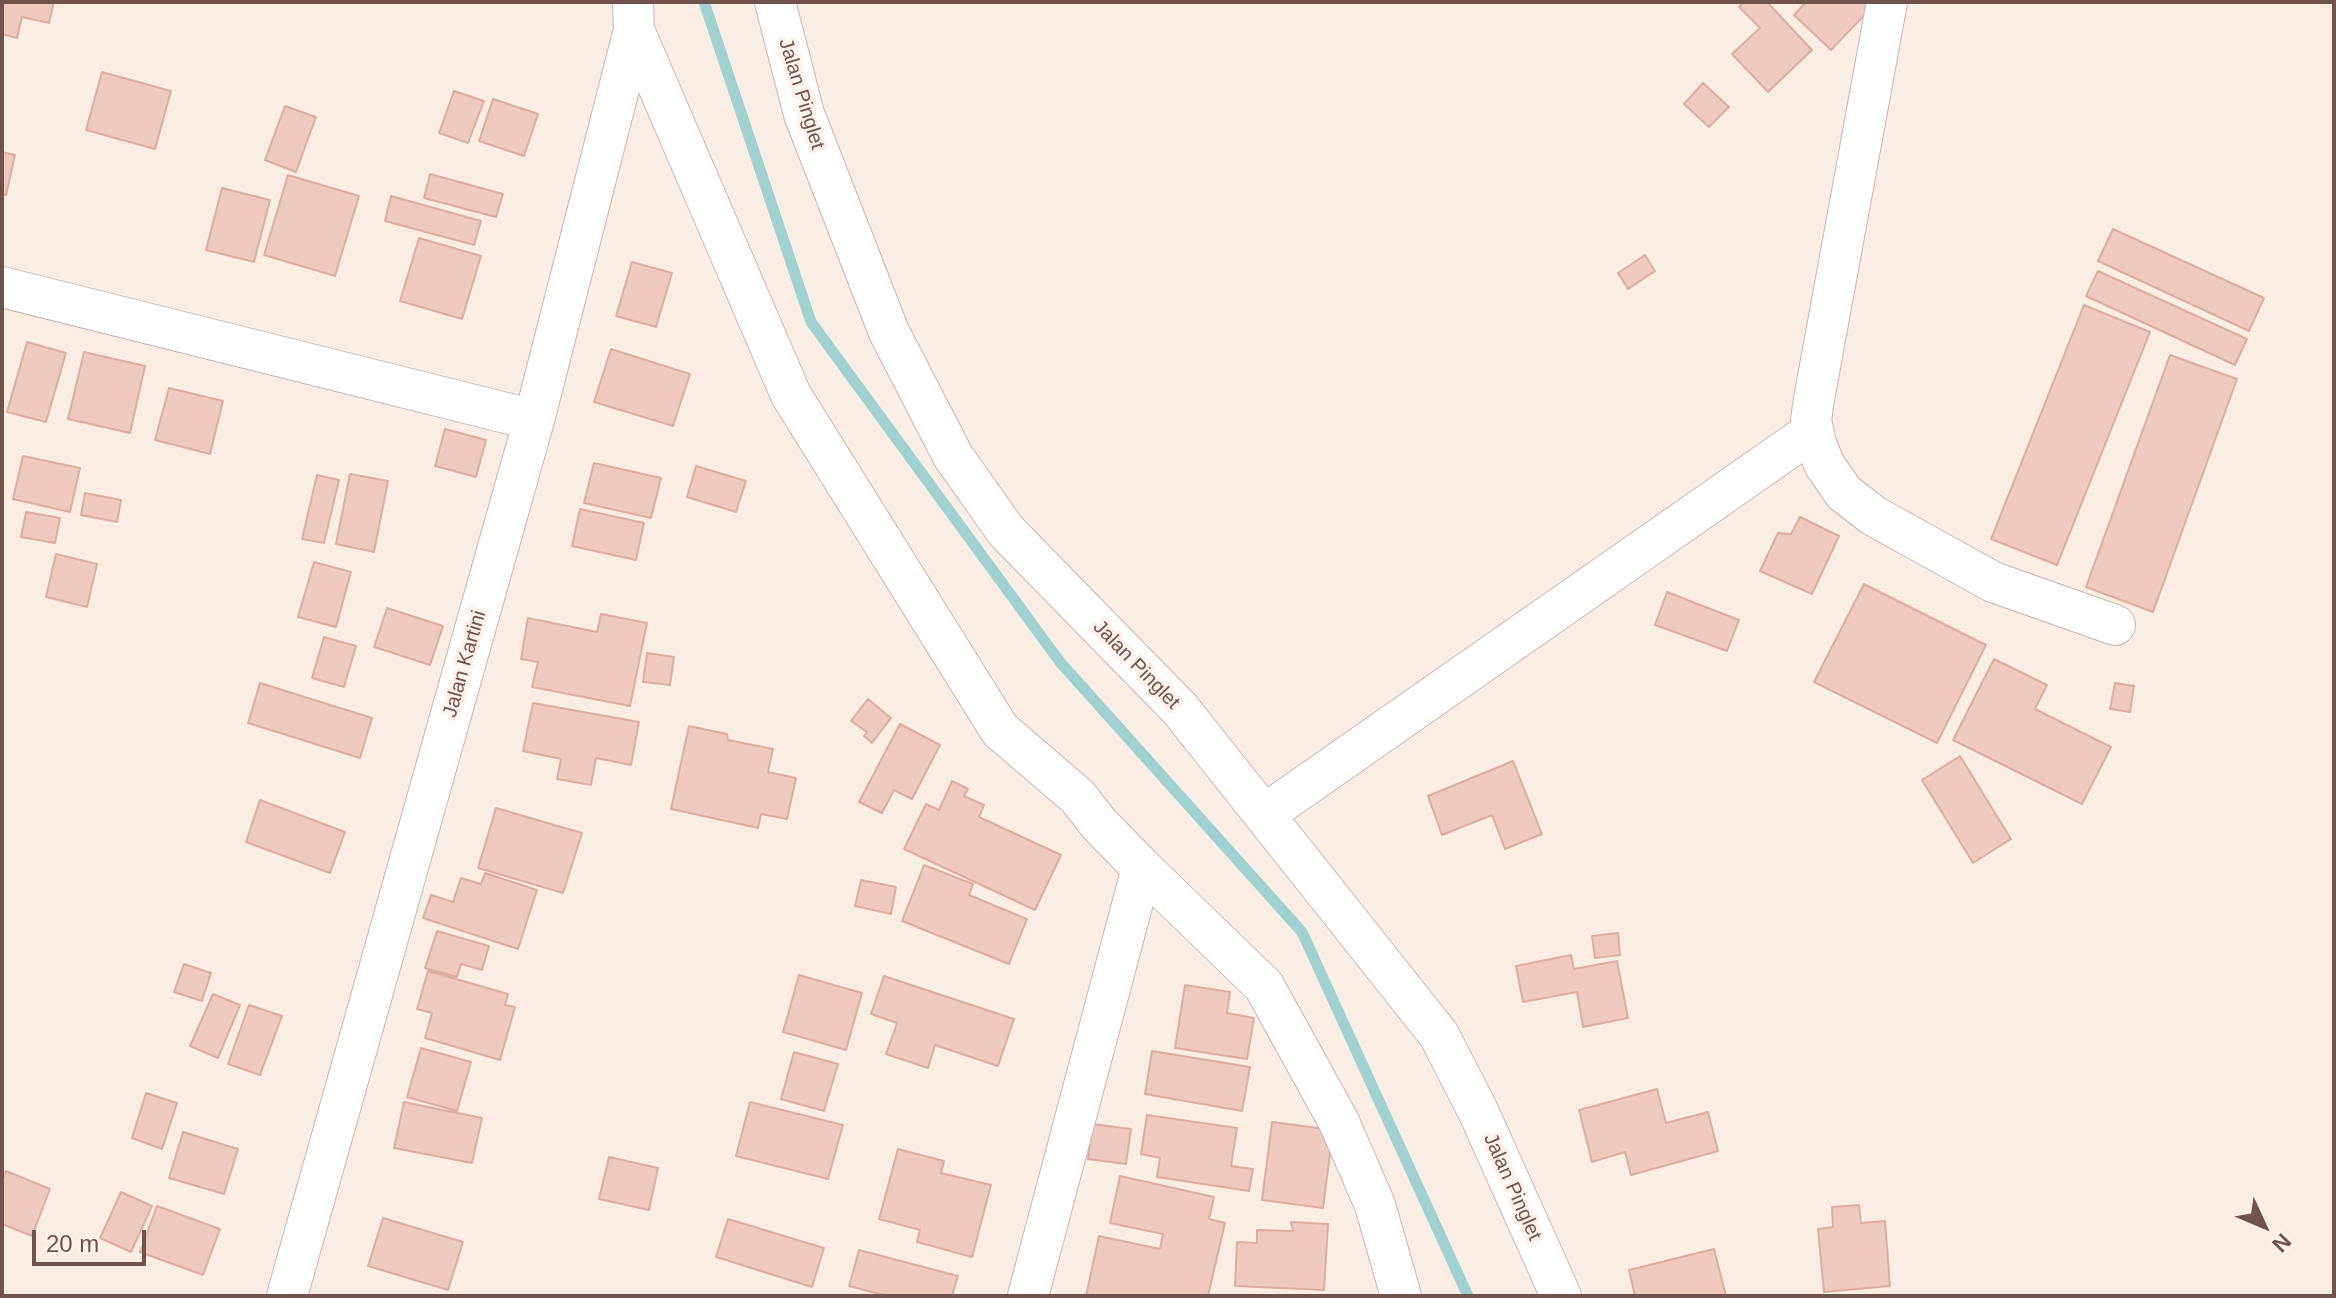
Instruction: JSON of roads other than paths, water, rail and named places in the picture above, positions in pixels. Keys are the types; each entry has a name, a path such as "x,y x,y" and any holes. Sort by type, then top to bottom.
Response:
{"street":[{"name":"Jalan Pinglet","path":"775,2 804,114 889,332 953,456 1006,531 1180,709 1439,1035 1478,1111 1561,1296"},
{"path":"1887,2 1811,420 1824,464 1844,493 1874,516 1993,582 2115,625"},
{"path":"633,16 791,395 1000,730 1078,797 1099,824 1142,868 1264,986 1339,1122 1375,1205 1401,1296"},
{"name":"Jalan Kartini","path":"287,1296 534,420 633,16"},
{"path":"2,287 534,420"},
{"path":"1265,814 1813,431"},
{"path":"1028,1296 1142,868"}],"waterway":[{"path":"704,2 811,322 1060,662 1302,932 1468,1296"}]}
